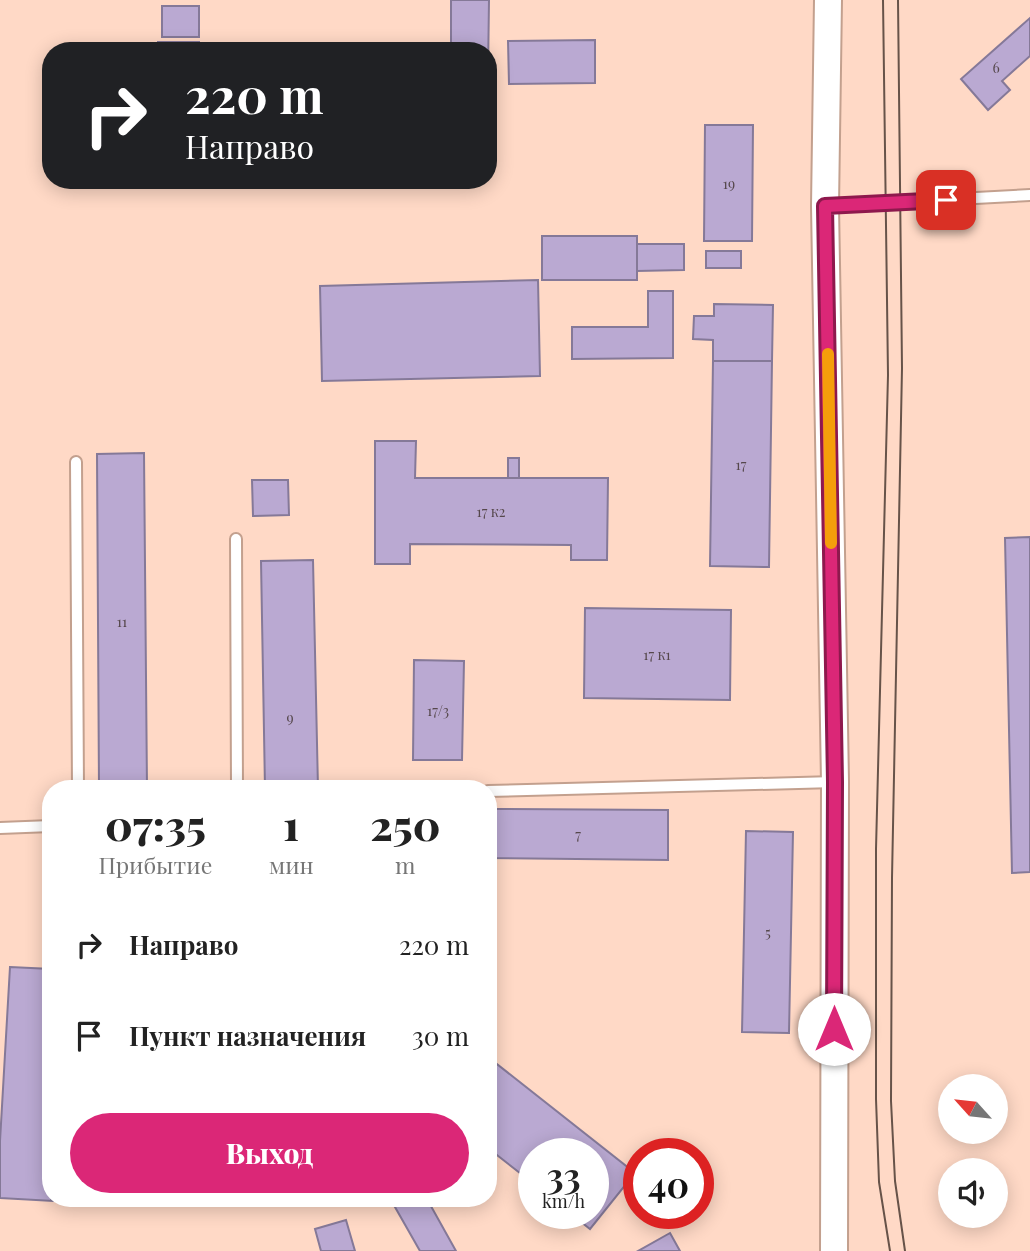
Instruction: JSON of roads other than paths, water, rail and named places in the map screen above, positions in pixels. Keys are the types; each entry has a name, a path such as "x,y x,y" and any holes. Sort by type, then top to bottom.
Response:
{"street":[{"path":"828,0 825,206 835,782 834,1251"}],"lane":[{"path":"825,206 1030,195"},
{"path":"76,462 78,780"},
{"path":"236,539 237,780"},
{"path":"497,791 835,782"},
{"path":"0,828 42,826"}],"tram line":[{"path":"883,0 888,375 876,849 876,1099 879,1182 890,1251"},
{"path":"898,0 902,368 892,878 891,1101 895,1181 905,1251"}]}
